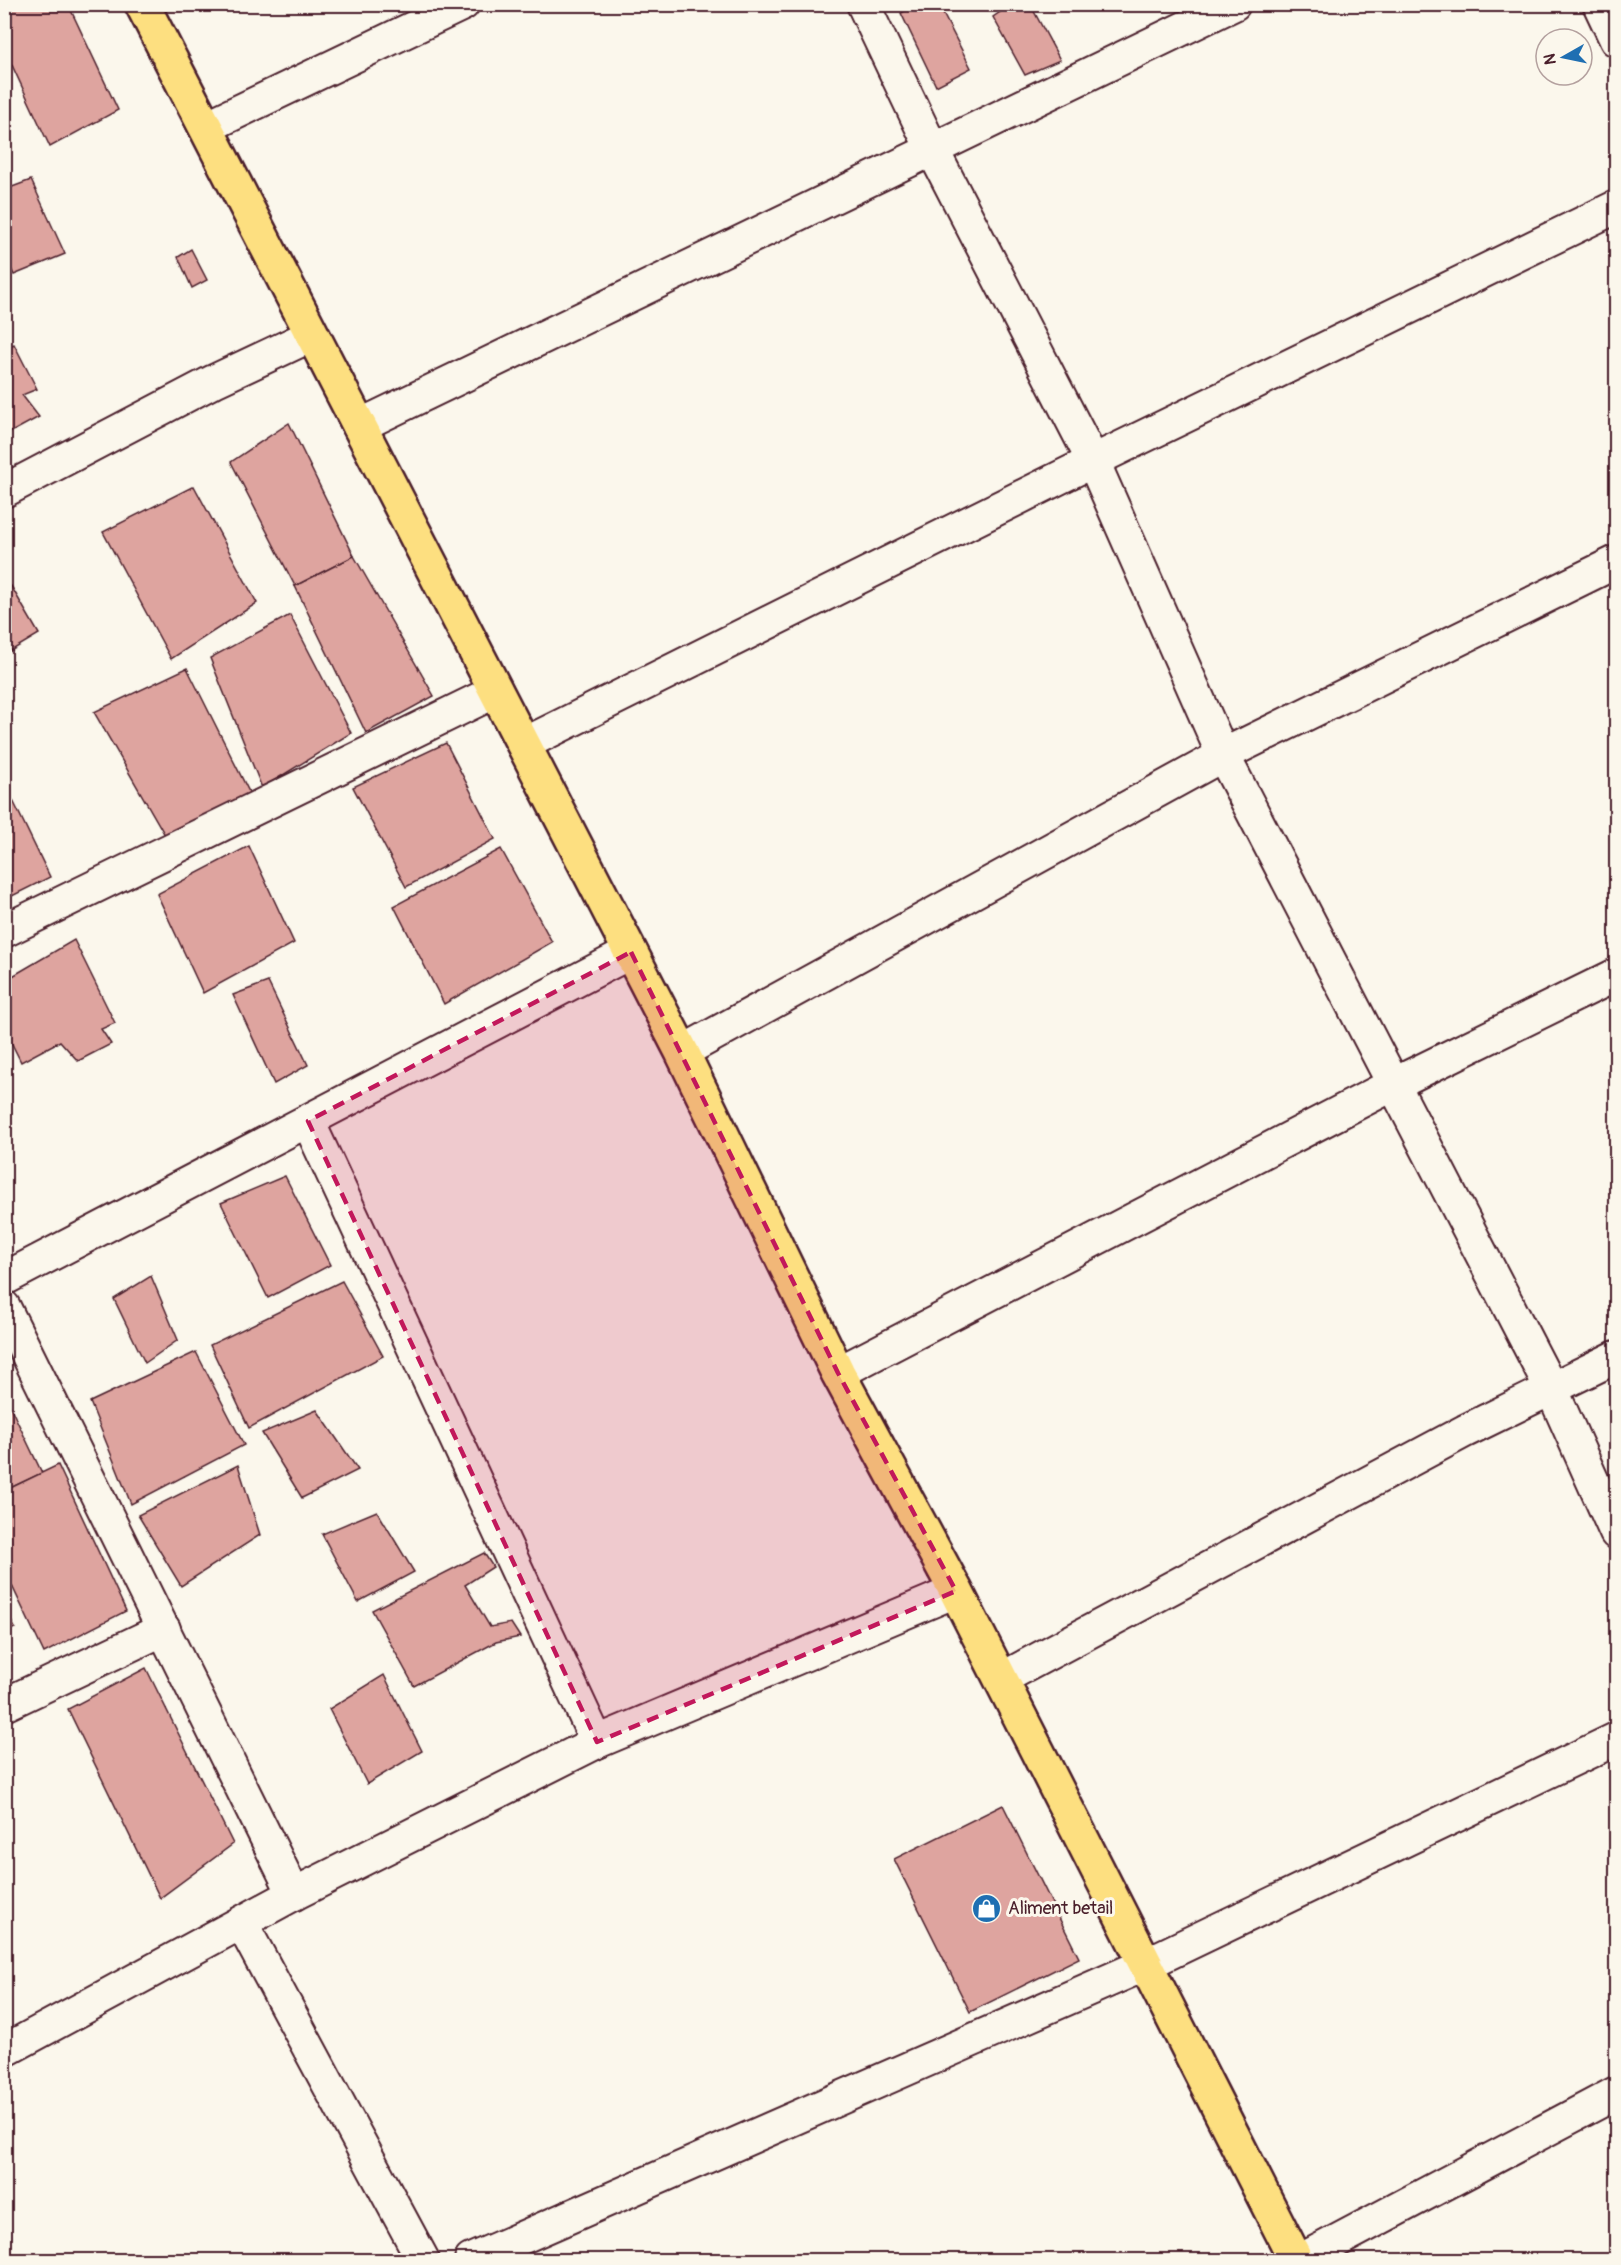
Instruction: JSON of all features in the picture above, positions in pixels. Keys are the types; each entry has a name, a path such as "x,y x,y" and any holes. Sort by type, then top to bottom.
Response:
{"main road":[{"path":"142,4 682,1052 838,1373 956,1591 1144,1965 1298,2260"}],"street":[{"path":"206,128 463,4"},
{"path":"863,4 932,149 1093,461 1223,755 1552,1390 1617,1533"},
{"path":"359,426 1234,4"},
{"path":"1599,4 1617,40"},
{"path":"524,744 1093,461 1617,207"},
{"path":"4,491 214,381 312,335"},
{"path":"682,1052 1223,755 1617,562"},
{"path":"4,931 496,691"},
{"path":"4,1279 631,952"},
{"path":"838,1373 1394,1084 1617,975"},
{"path":"308,1121 597,1742"},
{"path":"4,1307 294,1894"},
{"path":"1001,1679 1465,1431 1617,1358"},
{"path":"4,2051 294,1894 597,1742 956,1591"},
{"path":"4,1705 164,1629"},
{"path":"471,2260 1144,1965 1617,1739"},
{"path":"242,1924 423,2260"},
{"path":"1298,2260 1617,2093"}],"highlighted area":[{"path":"631,952 838,1373 956,1591 597,1742 308,1121"}],"building":[{"path":"4,4 68,4 118,110 50,147 4,48"},
{"path":"917,4 938,4 971,68 936,86 901,13"},
{"path":"1012,4 1030,4 1060,60 1025,75 993,17"},
{"path":"31,180 65,254 14,275 4,253 4,190"},
{"path":"191,249 207,280 192,288 178,257"},
{"path":"14,344 37,389 22,395 39,417 4,436 4,349"},
{"path":"289,423 354,556 295,586 231,462"},
{"path":"194,486 257,603 171,659 103,532"},
{"path":"354,556 434,696 366,733 295,586"},
{"path":"11,586 39,634 4,655 4,589"},
{"path":"290,615 351,733 262,788 210,658"},
{"path":"187,668 250,794 165,835 94,712"},
{"path":"446,743 495,839 406,887 353,787"},
{"path":"4,782 50,877 4,900"},
{"path":"249,846 294,943 203,993 157,894"},
{"path":"501,849 552,942 444,1004 394,906"},
{"path":"74,940 115,1023 101,1029 111,1044 78,1061 60,1041 21,1062 4,1028 4,981"},
{"path":"268,982 308,1065 274,1084 233,995"},
{"path":"285,1176 330,1265 268,1298 221,1203"},
{"path":"151,1276 178,1340 145,1363 114,1299"},
{"path":"342,1281 383,1356 249,1428 210,1345"},
{"path":"196,1352 244,1445 131,1504 90,1402"},
{"path":"7,1400 42,1473 4,1491 4,1401"},
{"path":"317,1410 358,1470 302,1498 262,1433"},
{"path":"58,1465 126,1611 44,1653 4,1569 4,1491"},
{"path":"238,1465 260,1535 181,1586 138,1515"},
{"path":"377,1511 414,1572 358,1602 322,1534"},
{"path":"484,1553 493,1567 465,1585 490,1627 511,1623 520,1637 496,1642 414,1686 372,1610"},
{"path":"4,1608 15,1628 4,1633"},
{"path":"146,1668 233,1844 160,1898 68,1709"},
{"path":"384,1675 422,1751 367,1784 329,1709"},
{"name":"Aliment betail","path":"1003,1805 1079,1958 970,2012 894,1859"}],"place":[{"name":"Aliment betail","path":"987,1908"}]}
